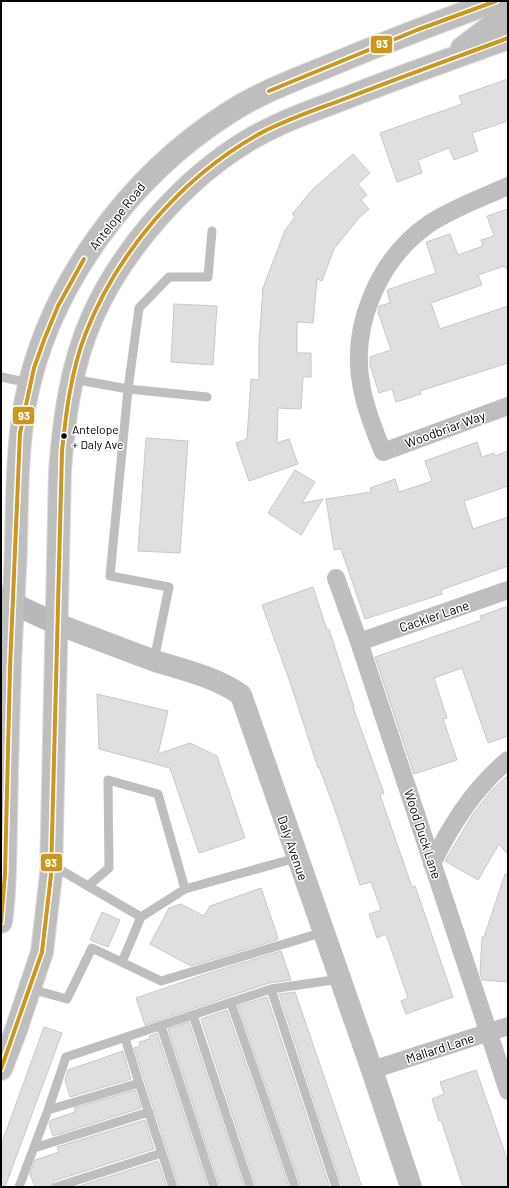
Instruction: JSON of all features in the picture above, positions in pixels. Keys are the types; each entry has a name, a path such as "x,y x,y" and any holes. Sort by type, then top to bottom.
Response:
{"main road":[{"name":"Antelope Road","path":"1,922 5,874 3,817 7,613 20,434 30,383 44,340 74,275 114,216 136,189 164,162 231,112 271,90 417,30 496,1"},
{"path":"447,60 508,13"},
{"path":"1,1069 42,952 52,865 60,470 64,432 73,380 80,350 92,317 122,264 162,211 187,187 249,140 330,104 508,38"},
{"path":"7,613 57,624"},
{"name":"Daly Avenue","path":"57,624 154,660 216,680 227,685 240,695 296,858 324,932 372,1070 411,1187"}],"street":[{"name":"Woodbriar Way","path":"508,186 453,210 429,225 407,243 388,265 374,290 364,317 359,359 365,402 383,452 508,406"},
{"name":"Wood Duck Lane","path":"336,578 359,642 508,1090"},
{"name":"Cackler Lane","path":"359,642 508,590"},
{"path":"432,864 457,816 477,790 508,760"},
{"name":"Mallard Lane","path":"372,1070 508,1026"}],"lane":[{"path":"154,660 169,587 110,576 128,389 139,308 169,277 208,277 212,231"},
{"path":"1,377 30,383"},
{"path":"73,380 128,389 207,397"},
{"path":"88,886 109,868 108,780 158,794 185,889"},
{"path":"122,962 141,917 185,889 296,858"},
{"path":"52,865 141,917"},
{"path":"30,989 67,999 92,948 161,981 324,932"},
{"path":"19,1187 66,1057 271,989 340,979"},
{"path":"271,989 336,1187"},
{"path":"231,1003 295,1187"},
{"path":"193,1015 250,1187"},
{"path":"161,1026 214,1187"},
{"path":"125,1038 173,1187"},
{"path":"48,1110 139,1082"},
{"path":"34,1148 149,1112"},
{"path":"56,1187 162,1153"}],"building":[{"path":"508,79 508,121 472,133 478,151 454,160 449,148 418,160 422,173 397,182 380,133 462,104 459,96"},
{"path":"353,154 370,173 358,184 367,195 361,200 369,209 359,218 334,249 322,281 317,279 313,323 297,322 297,353 311,353 311,377 303,377 301,409 278,408 277,443 289,439 298,464 249,481 236,443 247,439 251,379 259,380 259,343 263,288 285,230 295,217 292,214 313,189"},
{"path":"508,209 508,269 504,266 478,275 482,285 431,303 440,329 508,306 508,363 420,391 421,394 396,402 392,389 379,393 370,365 370,357 391,350 378,312 379,306 390,303 387,290 436,273 426,242 450,234 458,255 483,246 481,240 494,236 487,216"},
{"path":"174,304 217,306 213,365 171,362"},
{"path":"146,438 188,441 180,553 138,551"},
{"path":"477,442 482,457 494,453 495,456 508,451 508,486 464,501 473,529 508,517 508,566 441,590 442,594 365,619 341,549 334,550 326,499 371,492 370,488 395,479 399,492 432,481 425,461"},
{"path":"295,470 315,482 302,503 323,499 301,535 268,513"},
{"path":"313,587 327,630 329,629 353,707 384,793 380,795 412,887 415,886 453,997 406,1014 401,1001 408,998 386,934 377,938 369,914 381,910 371,882 360,885 262,605"},
{"path":"508,606 508,736 488,743 462,668 434,678 447,718 443,719 457,760 414,774 375,657 482,620 480,616"},
{"path":"97,694 168,711 158,754 190,743 217,756 245,838 199,853 170,768 99,749"},
{"path":"508,775 508,855 499,844 478,880 445,861 473,814 492,790"},
{"path":"505,874 508,874 508,982 482,980 480,973 482,937 484,937"},
{"path":"261,888 278,938 277,940 191,966 150,944 169,908 181,904 204,916 210,906"},
{"path":"102,912 120,920 108,947 90,940"},
{"path":"281,951 291,980 269,983 145,1025 136,998 206,974"},
{"path":"295,992 362,1187 343,1187 340,1181 279,994"},
{"path":"267,997 329,1185 323,1187 301,1187 238,1006"},
{"path":"227,1010 289,1187 256,1187 201,1019"},
{"path":"189,1022 244,1187 220,1187 168,1029"},
{"path":"44,1027 62,1033 5,1187 1,1187 1,1145"},
{"path":"157,1033 208,1187 179,1187 134,1048 140,1046 139,1042 150,1039 149,1036"},
{"path":"123,1051 131,1079 70,1097 65,1080 68,1070"},
{"path":"476,1070 508,1162 508,1187 463,1187 441,1120 439,1121 432,1099 444,1094 440,1082"},
{"path":"135,1090 141,1108 53,1136 49,1124 51,1120 75,1112 74,1108"},
{"path":"145,1120 154,1149 54,1181 50,1187 35,1187 30,1174 35,1160 59,1152 57,1147"},
{"path":"158,1161 167,1187 76,1187"}],"transit line":[{"name":"93","path":"269,91 417,30 496,1"},
{"name":"93","path":"1,1069 42,952 51,875 62,451 67,407 76,363 85,335 99,304 115,275 134,246 155,220 204,172 231,152 259,134 292,119 508,38"},
{"name":"93","path":"1,922 5,874 10,668 20,433 34,368 44,340 58,306 84,259"}],"place":[{"name":"Antelope + Daly Ave","path":"64,436"}]}
